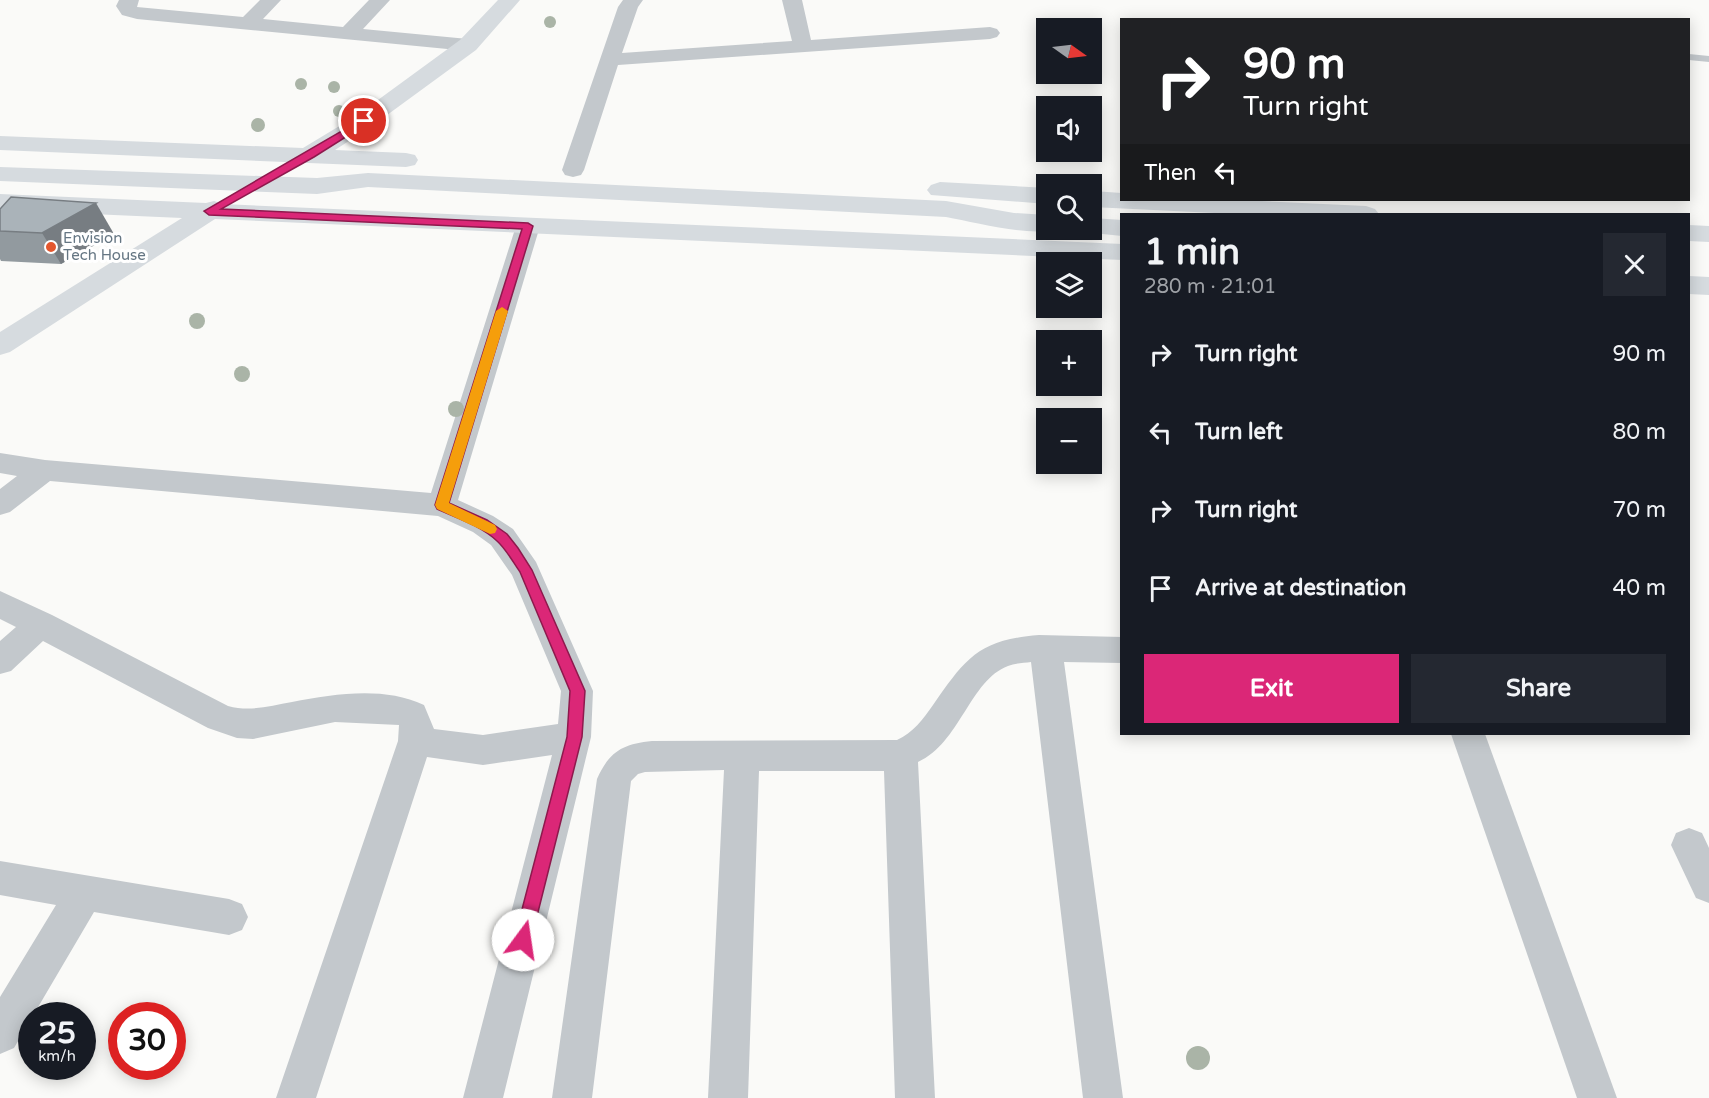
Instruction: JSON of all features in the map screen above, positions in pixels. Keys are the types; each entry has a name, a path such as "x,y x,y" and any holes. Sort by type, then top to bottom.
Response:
{"main road":[{"path":"0,345 209,211 364,121 468,45 510,0"},
{"path":"0,143 310,154 1036,195"},
{"path":"0,174 317,186 352,201 949,226 1014,221 1036,223"},
{"path":"1102,200 1120,201"},
{"path":"1129,201 1348,213"},
{"path":"0,202 1120,252"},
{"path":"1102,227 1120,228"},
{"path":"1690,233 1709,234"},
{"path":"1690,265 1709,266"},
{"path":"1690,285 1709,286"}],"street":[{"path":"129,0 126,6 129,11 137,13 468,45"},
{"path":"247,24 271,0"},
{"path":"348,33 380,0"},
{"path":"573,170 628,7 633,0"},
{"path":"792,0 803,46"},
{"path":"610,60 990,33"},
{"path":"442,505 528,226"},
{"path":"0,463 45,470 442,505 483,524 502,537 525,570 577,691 574,737 483,1098"},
{"path":"0,504 45,470"},
{"path":"0,604 220,718 237,723 253,724 334,708 399,709 411,715 417,727 415,741 296,1098"},
{"path":"0,661 41,624"},
{"path":"1046,650 1103,1098"},
{"path":"572,1098 614,779 621,766 633,759 742,754 901,754 915,748 928,736 978,670 995,657 1016,651 1120,650"},
{"path":"1468,735 1597,1098"},
{"path":"415,741 483,750 574,737"},
{"path":"728,1098 742,754"},
{"path":"901,754 915,1098"},
{"path":"1689,845 1709,886"},
{"path":"0,878 229,917"},
{"path":"0,1034 85,892"}],"lane":[{"path":"1690,57 1709,60"}],"building":[{"path":"11,197 96,203 42,233 0,231 0,209"}],"slow traffic":[{"path":"490,529 442,505 502,311"}],"place":[{"name":"Envision Tech House","path":"51,247"}],"route":[{"path":"364,121 209,211 528,226 442,505 483,524 502,537 513,552 525,570 573,677 577,691 578,712 574,737 523,940"}]}
